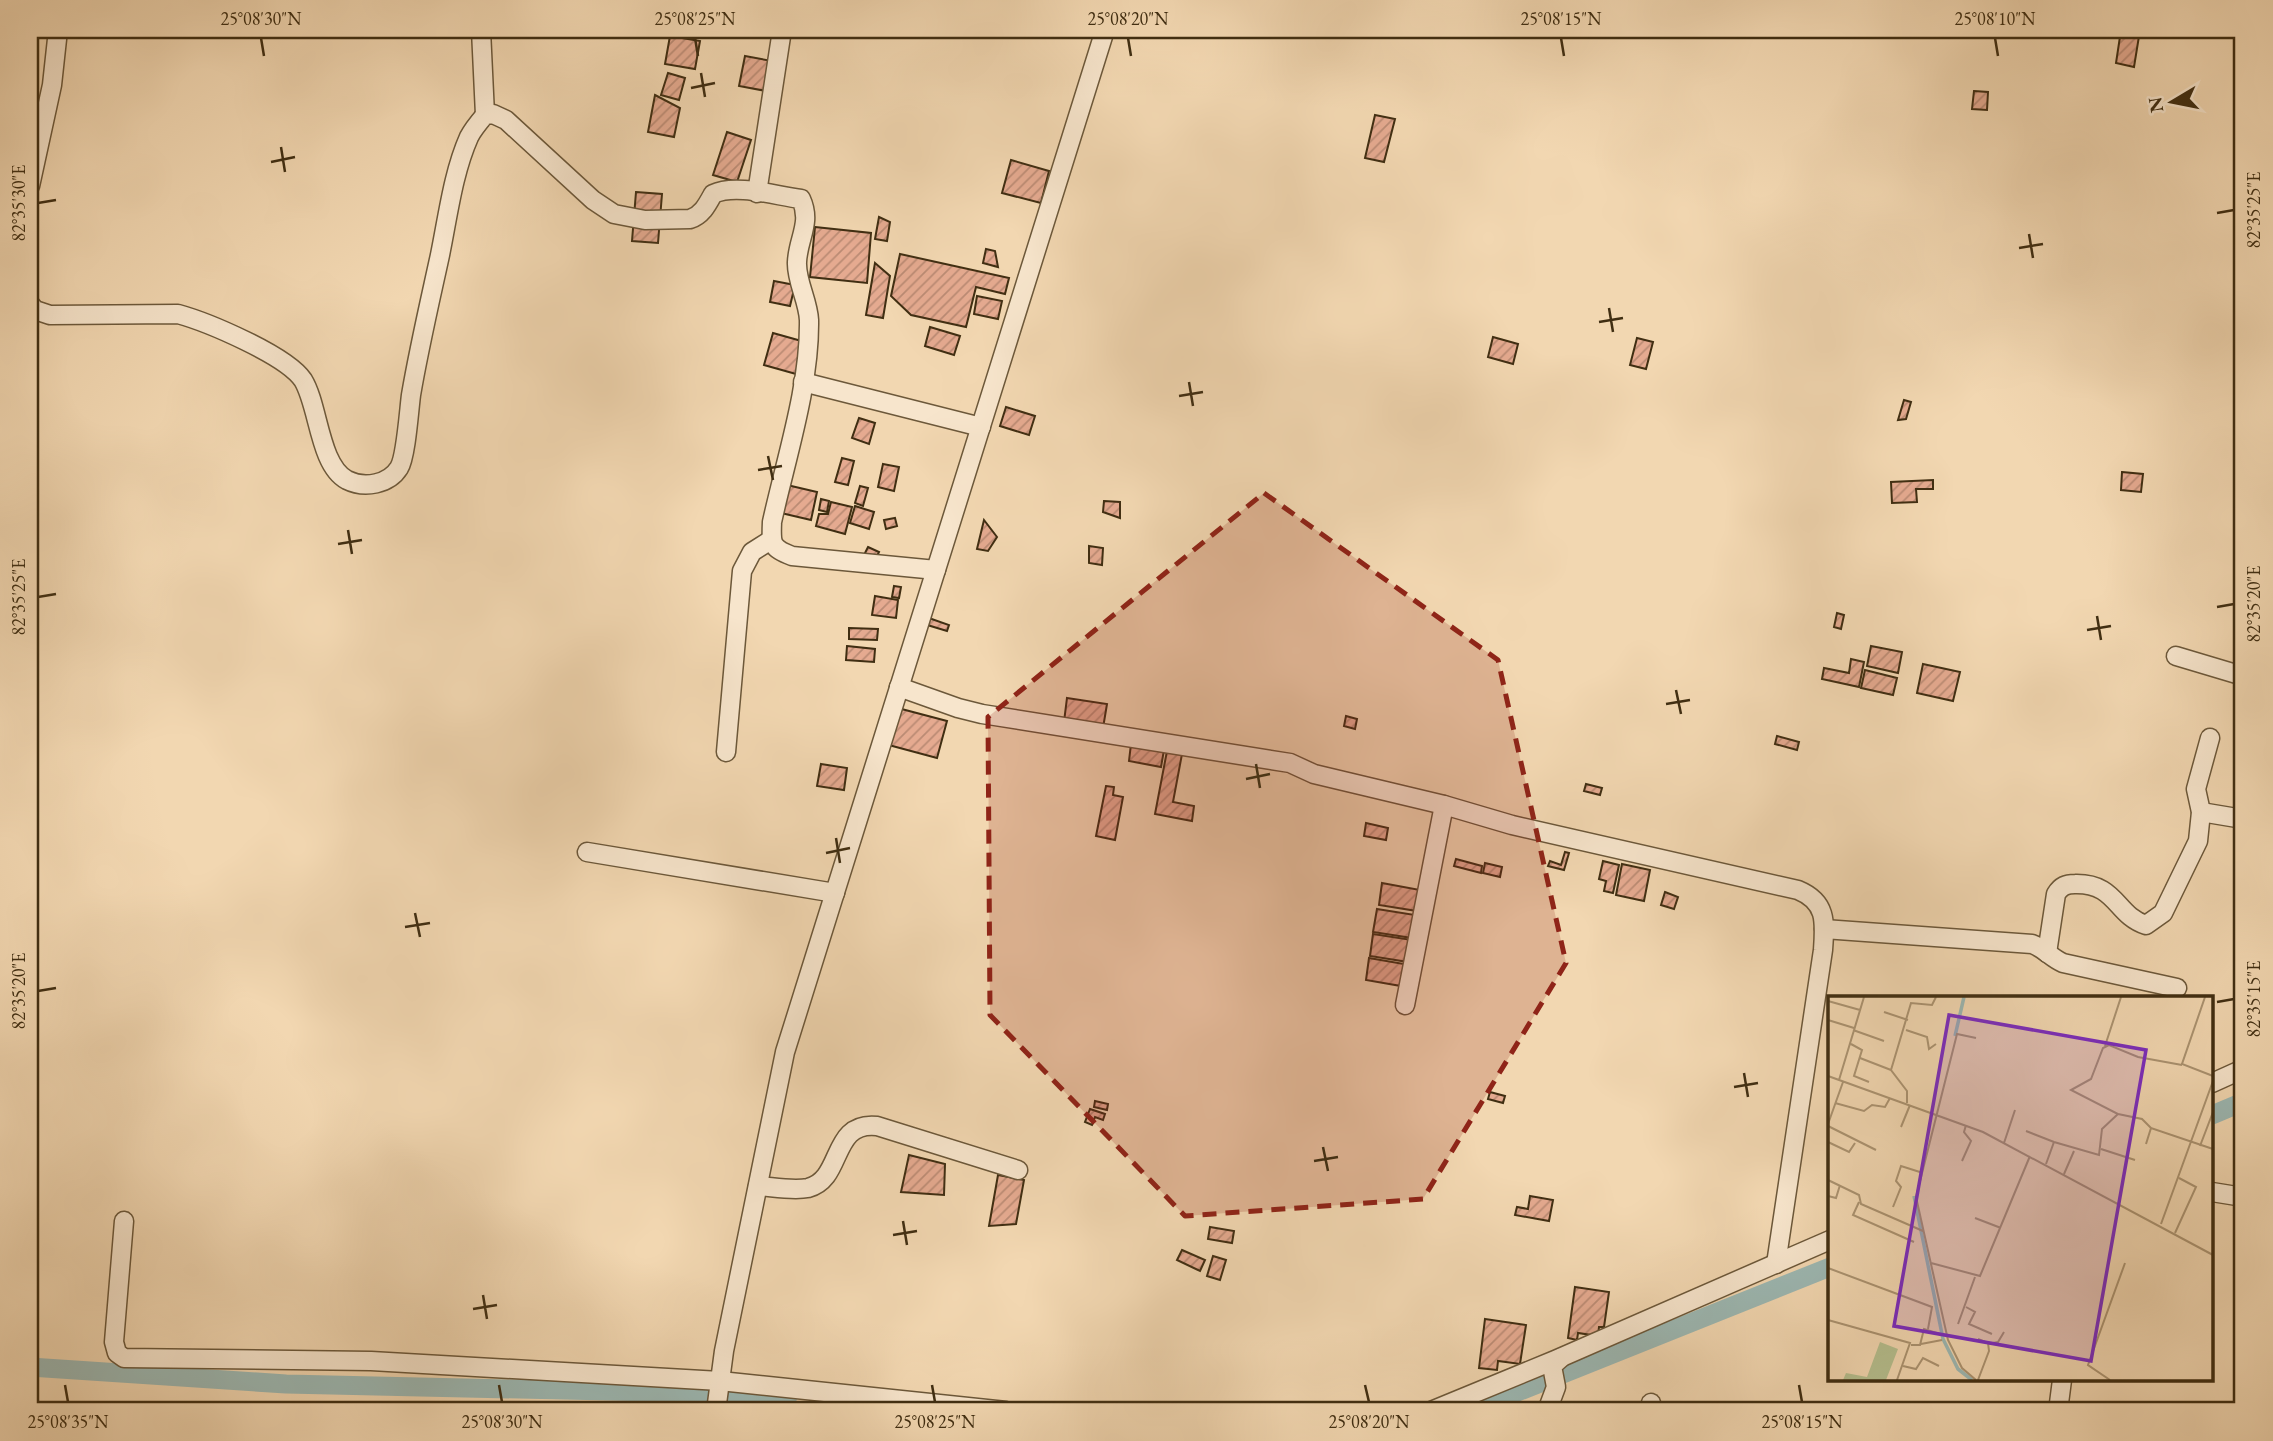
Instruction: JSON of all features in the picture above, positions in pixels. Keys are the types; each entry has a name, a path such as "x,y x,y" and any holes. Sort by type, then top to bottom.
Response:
{"street":[{"path":"30,186 52,85 58,30"},
{"path":"481,30 485,116"},
{"path":"757,193 782,30"},
{"path":"718,1395 785,1052 1105,30"},
{"path":"30,304 35,310 50,314 177,314 195,319 273,355 301,377 310,392 328,454 338,471 347,480 377,484 391,477 401,466 412,392 456,179 469,136 485,116 493,114 506,120 593,200 614,214 645,220 690,219 697,217 706,208 713,194 726,189 801,199 807,220 797,263 809,320 803,382 772,522 771,540 777,551 792,556 936,570"},
{"path":"803,382 981,427"},
{"path":"726,752 742,571 752,552 771,540"},
{"path":"2176,656 2243,676"},
{"path":"899,687 982,714 1290,763 1314,774 1444,805 1512,825 1798,890 1812,896 1818,904 1824,929 1776,1264"},
{"path":"2047,953 2056,894 2061,887 2068,884 2099,887 2137,922 2146,925 2163,913 2198,841 2201,812 2196,789 2210,738"},
{"path":"1405,1005 1444,805"},
{"path":"2201,812 2243,819"},
{"path":"587,852 835,893"},
{"path":"1824,929 2032,944 2040,946 2063,963 2177,988"},
{"path":"2214,1082 2243,1069"},
{"path":"758,1186 810,1188 820,1181 832,1166 852,1130 864,1125 877,1126 1018,1170"},
{"path":"2214,1192 2243,1197"},
{"path":"124,1221 114,1342 117,1353 124,1358 370,1361 718,1395 1006,1411"},
{"path":"1431,1411 1556,1362 1828,1241"},
{"path":"1547,1411 1556,1387 1556,1362"},
{"path":"2058,1411 2063,1382"}],"highlighted area":[{"path":"1264,493 1498,660 1566,963 1423,1199 1185,1216 990,1015 988,717"}],"building":[{"path":"2121,30 2140,30 2134,67 2116,63"},
{"path":"670,36 700,41 695,69 665,64"},
{"path":"745,56 772,61 766,91 739,86"},
{"path":"668,73 685,78 679,100 661,95"},
{"path":"1974,91 1988,92 1987,110 1972,109"},
{"path":"655,95 680,108 674,137 648,132"},
{"path":"1375,115 1395,119 1384,162 1365,158"},
{"path":"727,132 751,140 737,182 713,175"},
{"path":"1011,160 1049,171 1041,203 1002,193"},
{"path":"636,192 662,194 658,243 632,241"},
{"path":"879,217 890,222 887,241 875,239"},
{"path":"815,227 871,233 867,283 810,277"},
{"path":"986,249 995,251 998,267 983,263"},
{"path":"900,254 1009,278 1005,294 976,287 966,327 911,315 891,296"},
{"path":"875,263 890,276 883,318 866,315"},
{"path":"774,281 795,285 790,306 770,302"},
{"path":"977,296 1002,301 998,319 974,314"},
{"path":"930,327 960,336 954,355 925,346"},
{"path":"773,333 805,342 796,374 764,365"},
{"path":"1493,337 1518,344 1513,364 1488,357"},
{"path":"1637,338 1653,342 1646,369 1630,365"},
{"path":"1904,400 1911,402 1906,419 1898,420"},
{"path":"1006,407 1035,416 1029,435 1000,426"},
{"path":"859,418 875,423 869,444 852,438"},
{"path":"842,458 854,461 848,485 835,482"},
{"path":"883,464 899,467 894,491 878,487"},
{"path":"2122,472 2143,474 2141,492 2121,490"},
{"path":"1933,480 1933,489 1916,489 1917,502 1892,503 1891,482"},
{"path":"787,485 817,492 811,520 781,513"},
{"path":"860,486 868,488 863,506 855,503"},
{"path":"821,499 829,501 827,512 819,510"},
{"path":"1104,501 1120,502 1120,518 1103,512"},
{"path":"831,502 852,507 845,534 816,526 819,514 828,514"},
{"path":"855,506 874,512 869,529 850,523"},
{"path":"895,518 897,526 886,529 884,520"},
{"path":"984,520 997,537 988,551 977,549"},
{"path":"1089,546 1103,548 1102,565 1089,563"},
{"path":"868,547 879,552 875,560 864,555"},
{"path":"894,586 901,587 899,598 892,597"},
{"path":"875,596 898,600 896,618 872,615"},
{"path":"1837,613 1844,615 1841,629 1834,627"},
{"path":"926,617 949,625 947,631 924,624"},
{"path":"849,628 878,629 877,640 849,639"},
{"path":"847,646 875,649 874,662 846,660"},
{"path":"1871,646 1902,652 1898,673 1867,666"},
{"path":"1851,659 1864,662 1859,687 1822,679 1824,668 1849,673"},
{"path":"1923,664 1960,672 1953,701 1917,693"},
{"path":"1865,670 1897,678 1893,695 1861,688"},
{"path":"1067,698 1107,704 1103,728 1064,722"},
{"path":"894,707 947,721 937,758 885,744"},
{"path":"1346,716 1357,719 1355,729 1344,726"},
{"path":"1777,736 1799,742 1797,750 1775,744"},
{"path":"1131,744 1164,750 1161,767 1129,761"},
{"path":"1167,751 1182,754 1173,802 1194,806 1192,821 1155,814"},
{"path":"821,764 847,768 844,790 817,786"},
{"path":"1586,784 1602,788 1600,795 1584,791"},
{"path":"1106,786 1114,787 1113,795 1123,797 1115,840 1096,836"},
{"path":"1366,823 1388,828 1386,840 1364,836"},
{"path":"1565,852 1569,853 1564,870 1548,866 1550,861 1561,865"},
{"path":"1456,859 1482,866 1481,873 1454,866"},
{"path":"1603,861 1619,865 1613,893 1604,891 1606,881 1599,879"},
{"path":"1485,863 1502,867 1500,877 1483,873"},
{"path":"1622,864 1650,870 1644,901 1616,895"},
{"path":"1382,883 1420,890 1417,911 1379,905"},
{"path":"1665,892 1678,897 1674,909 1661,905"},
{"path":"1377,909 1415,915 1412,938 1373,932"},
{"path":"1373,934 1412,940 1408,962 1370,956"},
{"path":"1369,958 1404,964 1401,986 1366,980"},
{"path":"1490,1092 1505,1096 1503,1103 1488,1099"},
{"path":"1095,1101 1108,1104 1107,1110 1094,1107"},
{"path":"1090,1109 1105,1114 1103,1120 1095,1117 1092,1125 1085,1122"},
{"path":"909,1155 945,1164 944,1195 901,1192"},
{"path":"998,1175 1024,1180 1016,1224 989,1226"},
{"path":"1530,1196 1553,1200 1549,1221 1515,1215 1517,1207 1528,1209"},
{"path":"1210,1227 1234,1231 1232,1243 1208,1239"},
{"path":"1182,1250 1205,1260 1200,1271 1177,1260"},
{"path":"1213,1256 1226,1260 1220,1280 1207,1276"},
{"path":"1575,1287 1609,1292 1604,1327 1599,1327 1598,1336 1578,1333 1577,1340 1568,1338"},
{"path":"1485,1319 1526,1325 1520,1364 1498,1361 1497,1370 1479,1368"}],"waterway":[{"path":"2214,1114 2243,1102"},
{"path":"1470,1411 1828,1268"},
{"path":"30,1367 286,1384 789,1395"}]}
